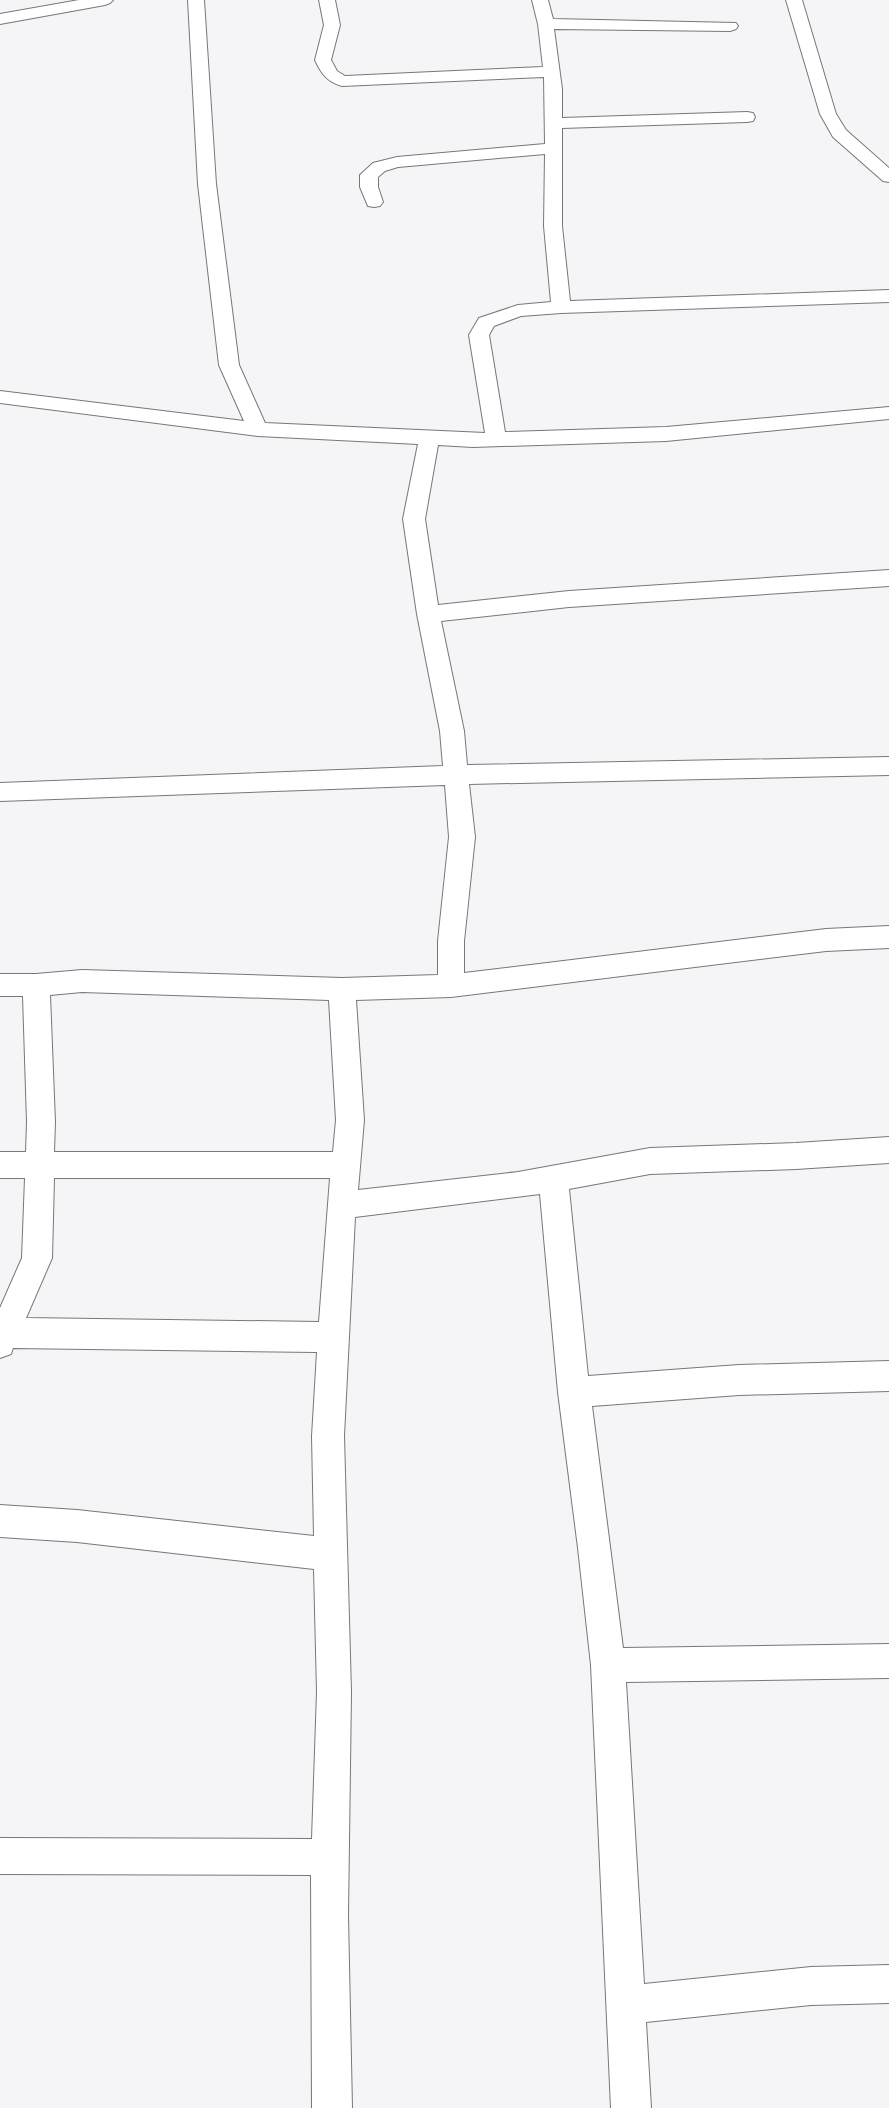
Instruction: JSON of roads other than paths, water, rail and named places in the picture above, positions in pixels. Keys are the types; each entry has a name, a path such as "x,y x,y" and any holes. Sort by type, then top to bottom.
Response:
{"street":[{"path":"0,19 105,0"},
{"path":"196,0 207,184 229,365 258,429"},
{"path":"327,0 332,26 323,60 330,74 342,81 363,82 552,72"},
{"path":"540,0 546,24 552,72 554,123 553,226 561,307"},
{"path":"794,0 828,114 839,133 889,177"},
{"path":"546,24 730,26"},
{"path":"554,123 747,117"},
{"path":"374,202 369,187 369,175 379,167 397,162 553,148"},
{"path":"496,439 479,335 486,322 504,315 561,307 889,296"},
{"path":"0,397 258,429 429,438 496,439 666,434 889,414"},
{"path":"429,438 414,519 428,614 452,731 462,837 451,941 451,986"},
{"path":"428,614 569,599 889,578"},
{"path":"0,792 457,775 889,766"},
{"path":"0,985 36,985 82,980 342,988 451,986 826,940 889,937"},
{"path":"36,985 41,1122 37,1258 1,1336 334,1337"},
{"path":"332,2108 329,1916 332,1857 334,1692 328,1436 342,1206 350,1120 342,988"},
{"path":"342,1206 518,1185 650,1161 796,1156 889,1150"},
{"path":"0,1165 346,1164"},
{"path":"553,1179 574,1392 595,1548 608,1665 631,2108"},
{"path":"574,1392 740,1380 889,1376"},
{"path":"0,1521 77,1526 331,1554"},
{"path":"608,1665 889,1661"},
{"path":"0,1856 332,1857"},
{"path":"625,2005 811,1986 889,1984"}]}
